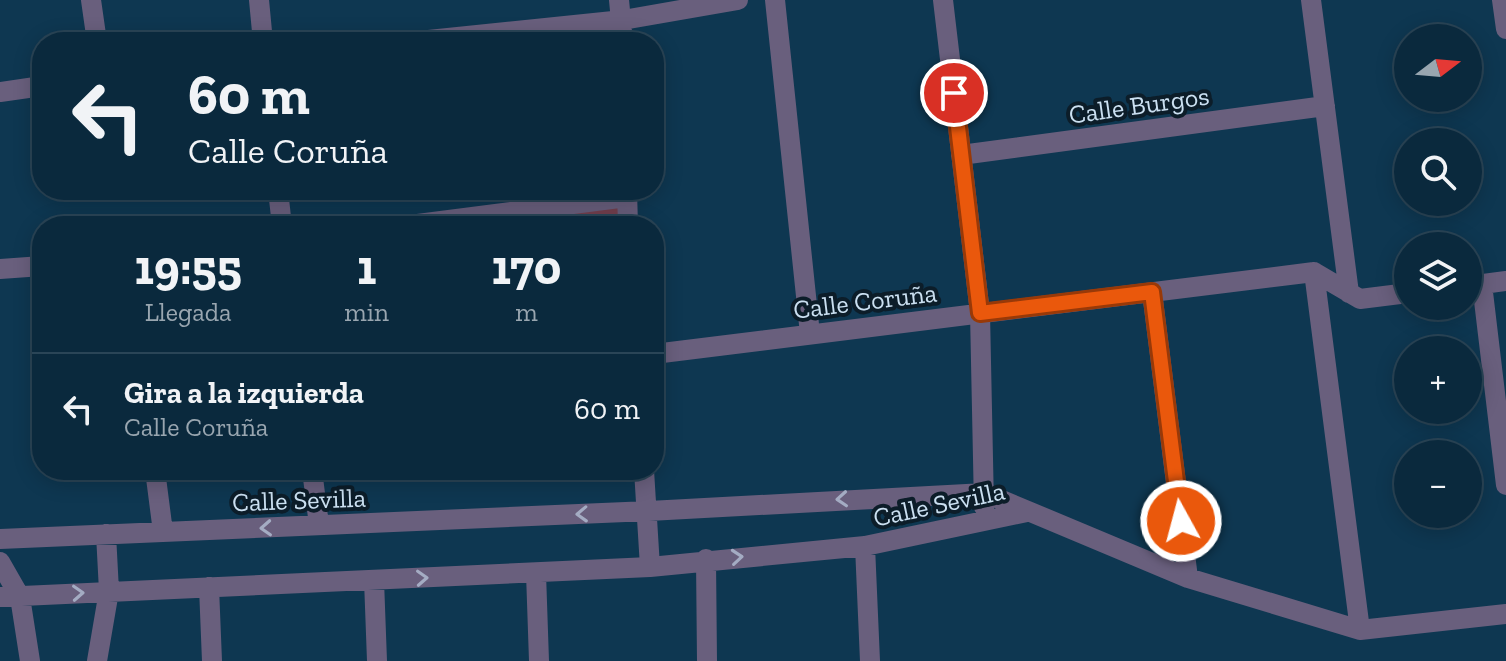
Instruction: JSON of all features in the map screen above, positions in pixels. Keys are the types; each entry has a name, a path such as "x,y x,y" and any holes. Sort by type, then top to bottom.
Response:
{"street":[{"path":"91,0 96,32"},
{"path":"259,0 262,32"},
{"path":"475,32 621,10 738,0"},
{"path":"775,0 810,334"},
{"path":"943,0 980,313 983,519"},
{"path":"1311,0 1349,293"},
{"path":"1502,0 1506,29"},
{"path":"621,10 622,32"},
{"path":"0,92 32,87"},
{"name":"Calle Burgos","path":"961,155 1325,106"},
{"path":"472,216 585,200"},
{"path":"0,269 32,267"},
{"path":"1314,272 1360,299 1394,295"},
{"path":"1314,272 1360,630"},
{"name":"Calle Coruña","path":"664,353 1314,272"},
{"path":"1482,284 1506,281"},
{"path":"1152,292 1188,578"},
{"path":"1480,320 1506,485"},
{"path":"156,480 163,532"},
{"path":"313,480 319,525"},
{"path":"645,480 650,567"},
{"name":"Calle Sevilla","path":"0,539 985,493 1188,578 1360,630 1506,614"},
{"name":"Calle Sevilla","path":"10,597 650,567 706,559 865,546 1027,512"},
{"path":"97,661 109,591 106,534"},
{"path":"865,546 870,661"},
{"path":"706,559 707,661"},
{"path":"0,562 30,661"},
{"path":"536,573 539,661"},
{"path":"374,580 377,661"},
{"path":"209,587 212,661"}],"shaded area":[{"path":"604,200 627,200 628,216 480,216"}],"route":[{"path":"954,93 980,313 1152,292 1181,521"}]}
